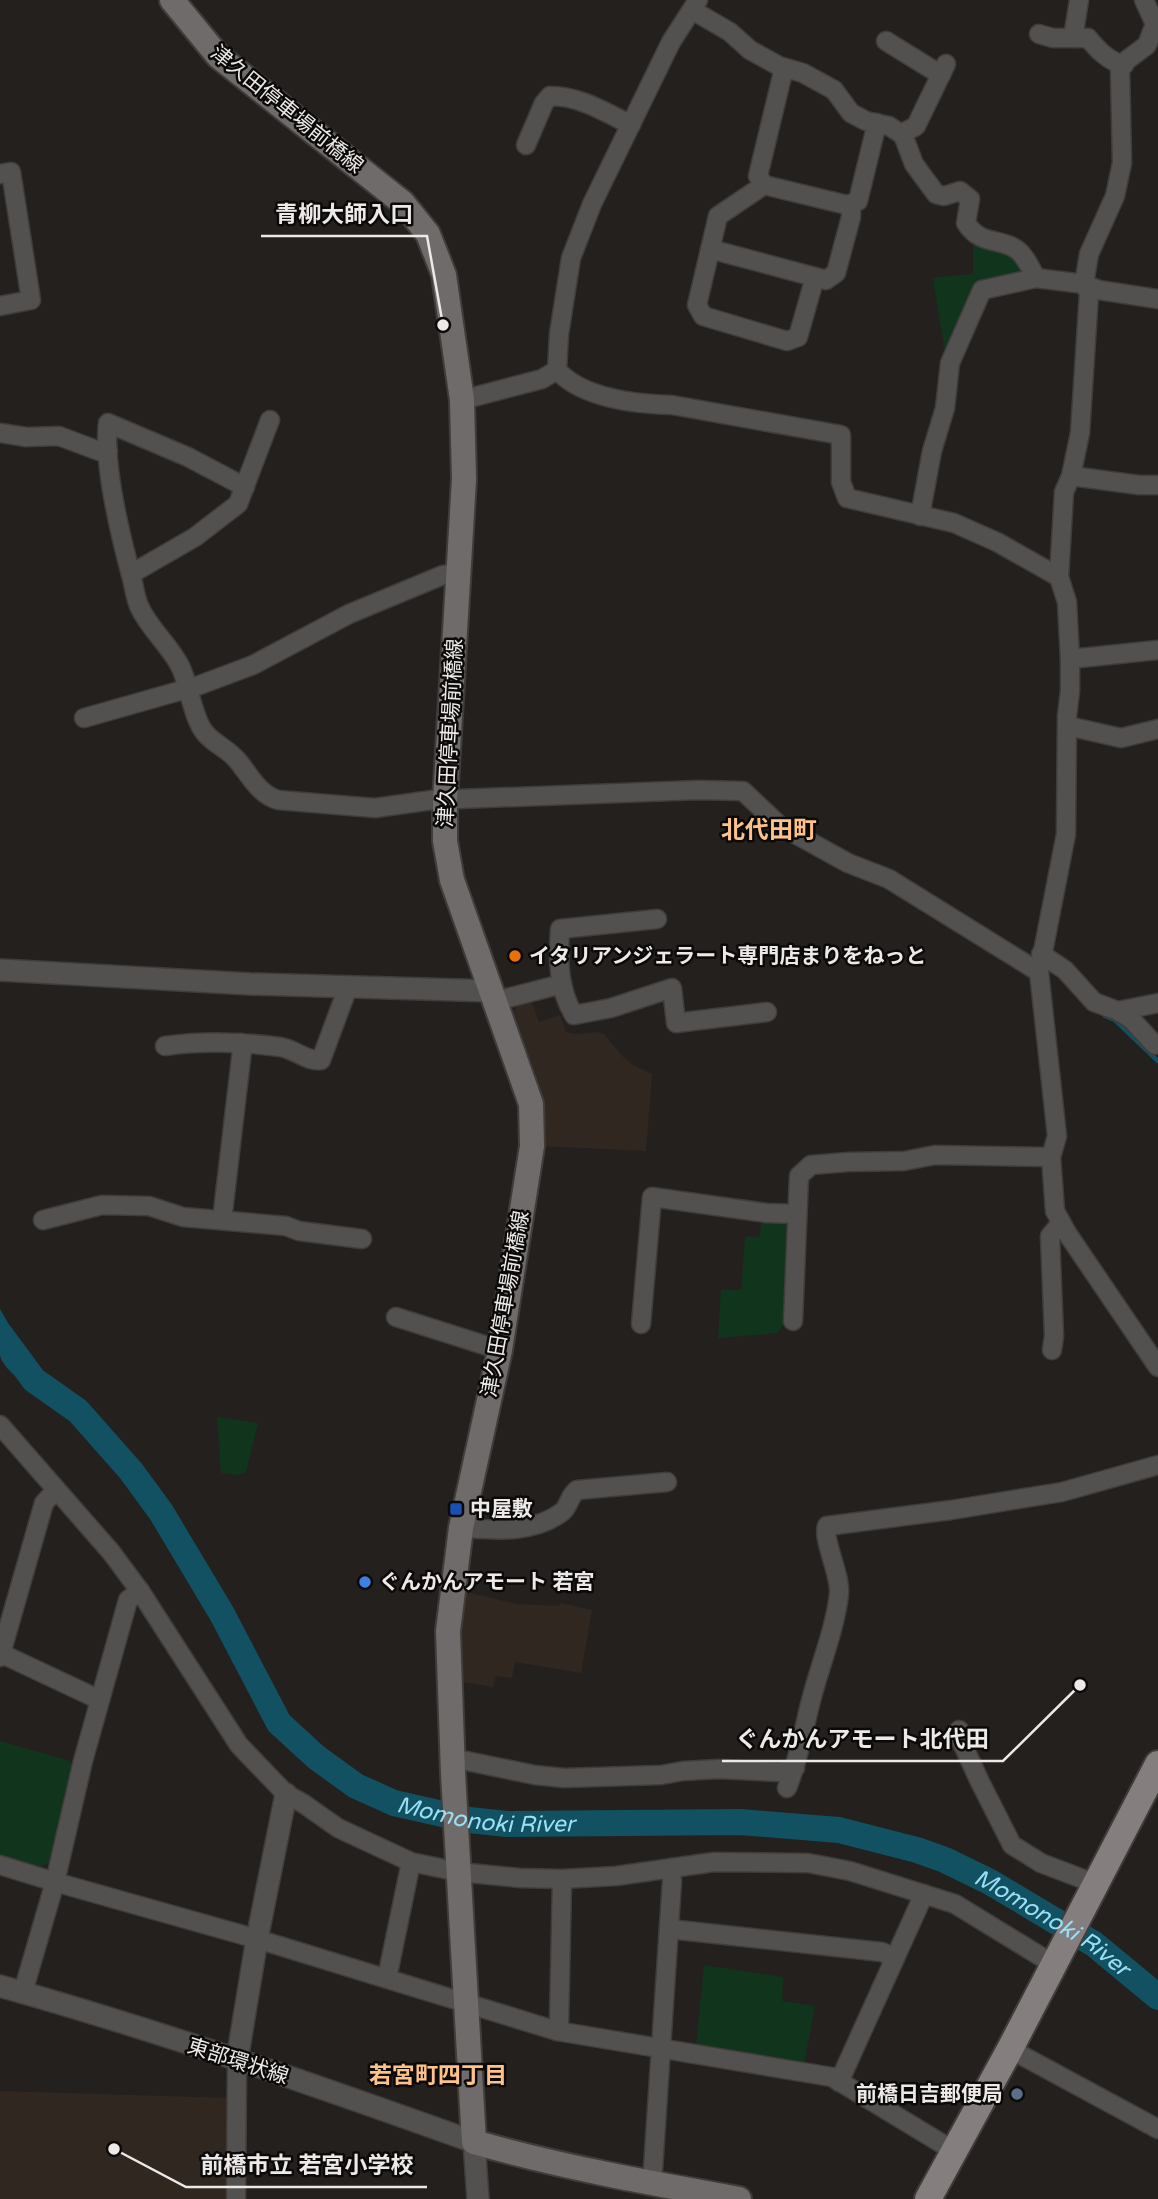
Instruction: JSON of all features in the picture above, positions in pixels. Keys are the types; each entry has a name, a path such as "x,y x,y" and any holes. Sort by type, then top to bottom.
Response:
{"main road":[{"name":"津久田停車場前橋線","path":"172,0 218,56 403,203 428,234 444,275 462,400 464,479 444,801 445,841 452,880 531,1104 532,1146 500,1350 461,1528 448,1631 459,1872"},
{"path":"928,2199 1010,2049 1158,1764"},
{"path":"459,1872 474,2142 529,2158 739,2199"}],"street":[{"path":"1073,38 1079,0"},
{"path":"1144,0 1155,24 1147,45 1127,60 1120,71 1122,163 1115,196 1088,254 1084,284 1089,293 1080,433 1071,476 1064,492 1059,577 1067,602 1070,659 1066,834 1040,963 1057,1136 1051,1157 1055,1211 1158,1367"},
{"path":"1036,278 1020,251 973,233 966,223 970,199 960,191 944,196 936,194 914,164 901,134 889,126 866,121 852,113 834,90 750,50 695,5 671,42 592,204 571,258 559,334 557,370 563,377 593,394 648,404 685,407 841,435 841,482 847,498 954,523 997,542 1059,577"},
{"path":"1039,34 1053,38 1087,38 1100,52 1114,62 1124,65"},
{"path":"886,41 944,70 916,126 901,134"},
{"path":"784,68 758,176 764,185 847,205 858,201 877,123"},
{"path":"526,145 544,103 550,96 566,96 587,103 631,125"},
{"path":"0,174 11,172 31,300 0,306"},
{"path":"764,185 718,216 697,305 703,316 787,341 799,337 815,277"},
{"path":"710,249 826,280 836,273 851,217 850,204"},
{"path":"920,516 932,451 945,408 950,362 982,290 1036,278 1084,284 1099,290 1158,299"},
{"path":"462,400 542,379 557,370"},
{"path":"131,574 195,537 238,504 270,421"},
{"path":"245,487 188,457 108,423 113,496 138,606 181,668 205,733 235,757 256,786 273,799 375,808 432,800 699,790 743,791 779,825 848,863 889,879 1040,963 1065,970 1094,1002 1118,1011 1130,1019 1155,1045"},
{"path":"0,433 26,437 59,436 99,452 108,451"},
{"path":"1071,476 1158,485"},
{"path":"84,718 189,688 253,665 349,614 443,575 460,572"},
{"path":"1070,659 1158,650"},
{"path":"1068,726 1121,738 1158,729"},
{"path":"657,919 560,929 558,965 567,1003 574,1015 611,1008 672,988 676,1023 767,1012"},
{"path":"0,970 494,996 562,984"},
{"path":"165,1046 241,1043 282,1047 311,1060 321,1060 348,987"},
{"path":"1118,1011 1158,1003"},
{"path":"222,1220 241,1043"},
{"path":"793,1321 799,1176 811,1165 904,1161 935,1155 1051,1157"},
{"path":"641,1324 652,1196 766,1213 797,1214"},
{"path":"43,1220 102,1205 149,1206 183,1217 286,1226 299,1231 362,1239"},
{"path":"1052,1350 1054,1336 1050,1236 1061,1223"},
{"path":"396,1317 500,1350"},
{"path":"3,1434 111,1552 140,1591 239,1745 286,1794 338,1828 411,1862 459,1872 520,1878 616,1876 714,1861 808,1863 857,1872 955,1905 1056,1960"},
{"path":"788,1788 830,1637 839,1594 834,1560 825,1531 827,1526 1062,1492 1158,1465"},
{"path":"461,1528 518,1529 545,1521 565,1511 577,1490 667,1482"},
{"path":"56,1490 44,1503 0,1654 100,1700"},
{"path":"23,1992 55,1882 80,1771 128,1600 140,1591"},
{"path":"959,1730 962,1743 1012,1845 1092,1892"},
{"path":"453,1765 564,1778 661,1775 719,1769 780,1772 795,1768"},
{"path":"236,2199 237,2060 257,1939 286,1794"},
{"path":"387,1978 411,1862"},
{"path":"0,1864 557,2031 822,2075 839,2082 954,2151"},
{"path":"652,2184 671,1868"},
{"path":"557,2031 562,1879"},
{"path":"839,2082 925,1894"},
{"path":"669,1929 882,1952 895,1958"},
{"name":"東部環状線","path":"0,1986 51,1999 237,2060 474,2142"},
{"path":"1010,2049 1158,2129"},
{"path":"474,2142 478,2199"}],"shaded area":[{"path":"532,1002 539,1022 560,1015 566,1032 604,1034 623,1057 652,1074 646,1151 540,1146 511,1017 517,1006"},
{"path":"459,1590 516,1604 558,1606 561,1603 592,1610 581,1673 515,1662 512,1678 496,1676 493,1687 457,1681"},
{"path":"0,2091 228,2098 227,2199 0,2199"}],"green space":[{"path":"973,241 1007,251 1031,278 978,287 945,353 933,279 973,274"},
{"path":"762,1219 793,1222 787,1318 778,1333 718,1338 721,1290 741,1290 745,1236 759,1238"},
{"path":"217,1417 258,1423 246,1472 236,1475 221,1473"},
{"path":"0,1741 70,1761 75,1769 49,1862 40,1867 0,1855"},
{"path":"704,1965 783,1977 782,2001 815,2006 804,2065 696,2046"}],"water":[{"path":"0,1309 23,1349 36,1365 85,1408 38,1390 8,1369 1,1359"}],"waterway":[{"path":"1105,1016 1115,1020 1158,1061"},
{"name":"Momonoki River","path":"0,1334 34,1380 78,1411 131,1471 161,1512 222,1614 279,1723 316,1757 356,1786 394,1803 469,1820 507,1824 740,1822 839,1830 917,1850 990,1882 1094,1944 1158,1997"}],"place":[{"name":"青柳大師入口","path":"443,325"},
{"name":"イタリアンジェラート専門店まりをねっと","path":"515,956"},
{"name":"中屋敷","path":"456,1509"},
{"name":"ぐんかんアモート 若宮","path":"365,1582"},
{"name":"ぐんかんアモート北代田","path":"1080,1685"},
{"name":"前橋日吉郵便局","path":"1017,2094"},
{"name":"前橋市立 若宮小学校","path":"114,2149"}],"district":[{"name":"北代田町","path":"769,830"},
{"name":"若宮町四丁目","path":"438,2075"}]}
